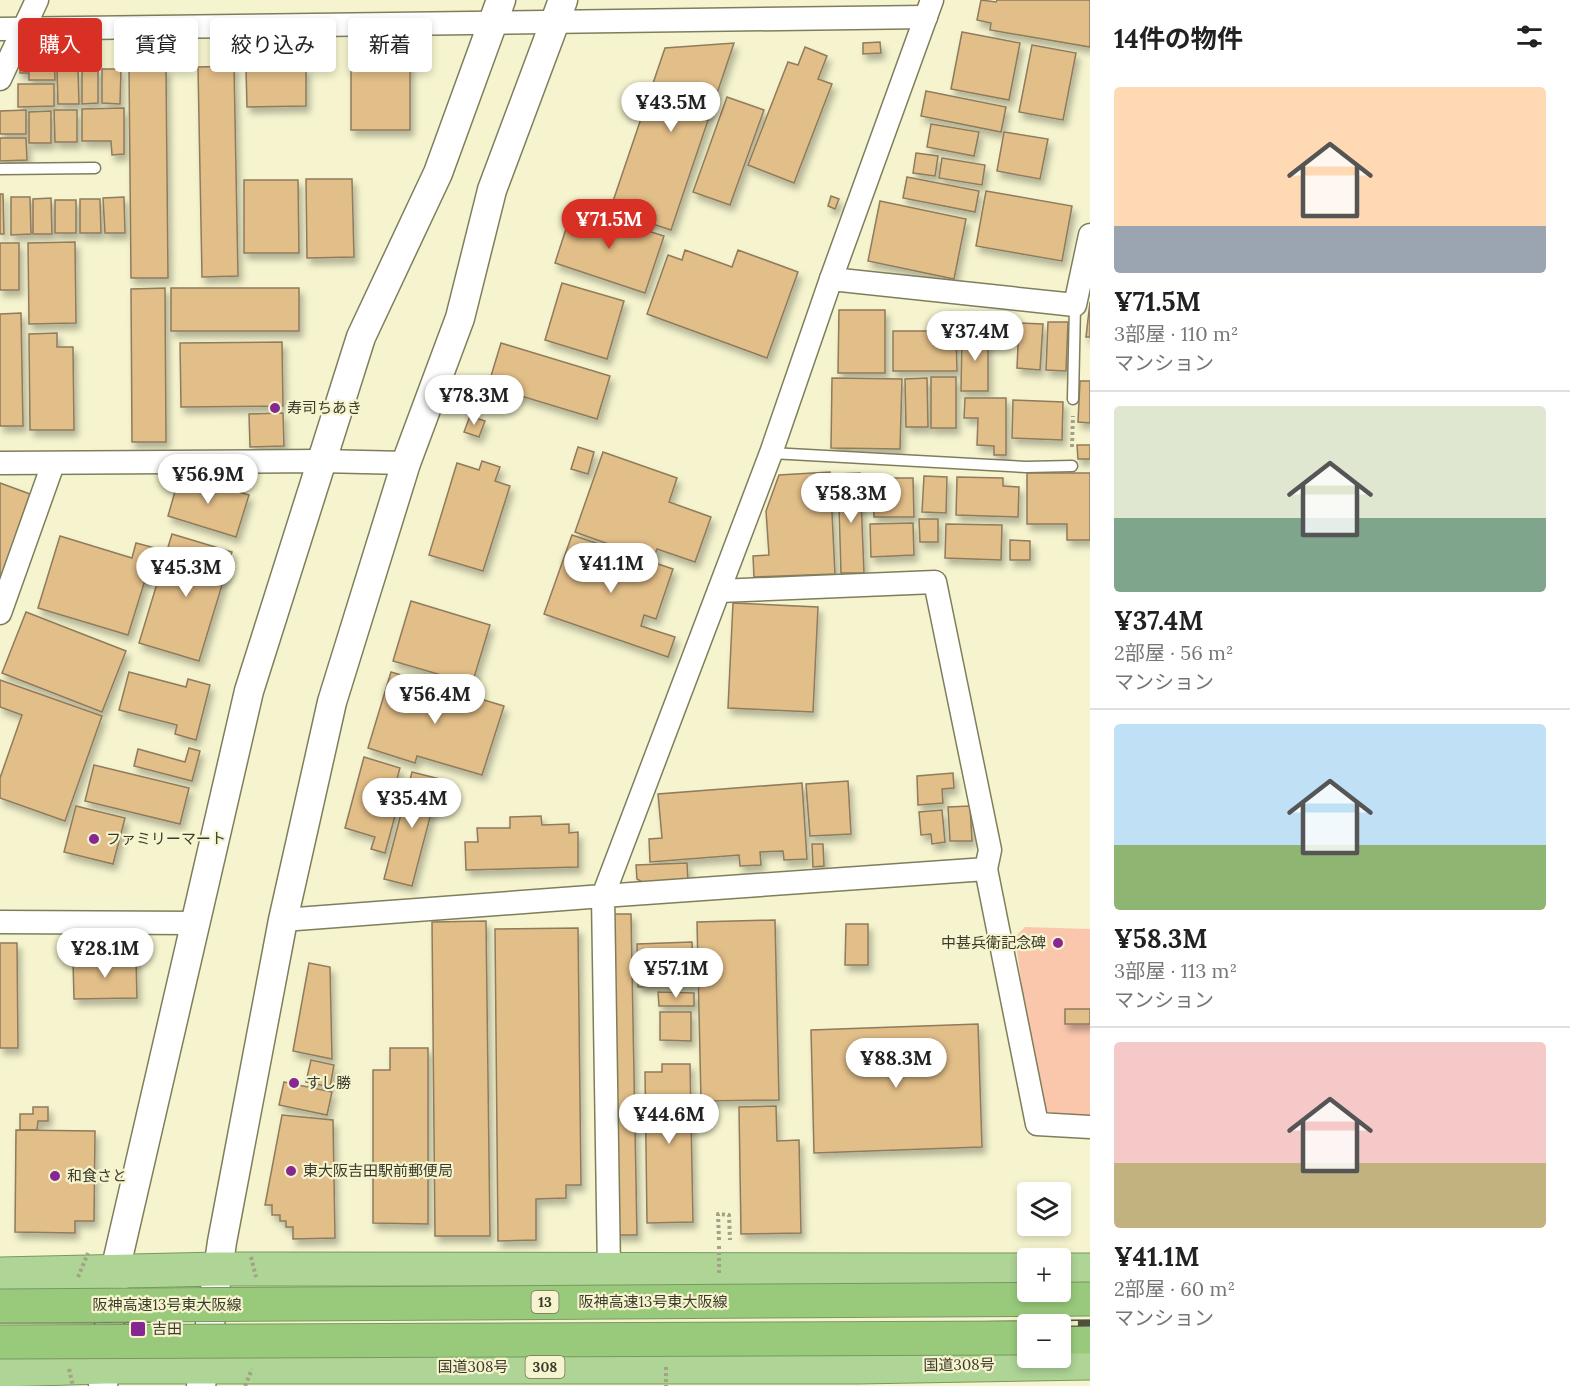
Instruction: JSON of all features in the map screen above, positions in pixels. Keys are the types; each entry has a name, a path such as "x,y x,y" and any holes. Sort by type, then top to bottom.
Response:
{"highway":[{"path":"0,1274 218,1269 1017,1270"},
{"path":"1071,1270 1090,1270"},
{"name":"阪神高速13号東大阪線","path":"0,1306 1090,1299"},
{"path":"1071,1337 1090,1337"},
{"path":"0,1342 1017,1338"},
{"name":"国道308号","path":"0,1370 104,1376 202,1377 859,1376 1090,1363"}],"street":[{"path":"29,18 37,0"},
{"path":"102,26 496,11 929,9 831,279 771,453 603,896 609,1270"},
{"path":"202,1377 222,1242 283,920 332,702 406,463 460,318 492,190 560,10"},
{"path":"104,1376 115,1271 249,691 361,337 438,173 496,11"},
{"path":"0,30 18,29"},
{"path":"0,79 18,42"},
{"path":"831,279 1075,305 1090,235"},
{"path":"0,463 321,461 406,463"},
{"path":"0,613 53,464"},
{"path":"719,591 935,582 990,850 986,869 1037,1124 1090,1127"},
{"path":"283,920 986,869"},
{"path":"0,922 195,923"}],"lane":[{"path":"0,169 95,168"},
{"path":"1073,399 1075,305"},
{"path":"771,453 1026,467 1072,466"}],"path":[{"path":"1072,466 1073,399"},
{"path":"719,1246 718,1214 729,1215 730,1247"}],"shaded area":[{"path":"1025,927 1090,929 1090,1116 1046,1112 1023,995 1015,937"}],"building":[{"path":"981,0 996,2 997,0 1090,0 1090,47 990,30 991,23 977,20"},
{"path":"962,32 1020,43 1009,100 951,89"},
{"path":"880,42 881,53 863,54 863,43"},
{"path":"734,43 671,230 610,210 665,48"},
{"path":"1032,45 1076,53 1063,120 1019,112"},
{"path":"805,47 827,56 818,79 832,84 794,183 748,165 788,62 798,65"},
{"path":"198,67 210,67 210,72 234,72 238,276 202,277"},
{"path":"102,69 114,69 114,72 121,72 120,104 102,103"},
{"path":"55,72 55,80 29,80 29,73 20,73"},
{"path":"57,72 78,72 79,104 58,104"},
{"path":"82,72 98,72 98,103 82,104"},
{"path":"129,72 166,72 168,278 131,278"},
{"path":"246,72 306,72 306,106 247,107"},
{"path":"351,72 410,72 410,130 351,130"},
{"path":"18,84 54,84 54,106 18,107"},
{"path":"926,91 1006,107 1001,132 921,116"},
{"path":"727,97 764,110 730,205 693,192"},
{"path":"124,108 124,154 112,155 111,141 82,141 82,109"},
{"path":"26,110 26,134 0,134 0,111"},
{"path":"54,110 77,110 77,142 55,142"},
{"path":"51,111 51,143 29,143 29,112"},
{"path":"931,124 979,132 974,156 927,147"},
{"path":"1004,132 1048,139 1040,179 997,171"},
{"path":"0,138 26,138 27,160 0,161"},
{"path":"916,153 938,156 935,176 913,173"},
{"path":"942,158 985,165 982,185 939,178"},
{"path":"907,177 979,191 975,212 903,198"},
{"path":"306,179 352,179 354,257 307,258"},
{"path":"244,180 298,180 299,253 244,253"},
{"path":"986,191 1072,206 1062,261 976,246"},
{"path":"0,194 3,194 4,234 0,234"},
{"path":"831,196 839,199 835,209 828,206"},
{"path":"11,197 30,197 31,234 11,235"},
{"path":"124,197 125,233 105,233 103,198"},
{"path":"51,198 52,234 33,234 33,199"},
{"path":"80,199 100,199 101,233 80,233"},
{"path":"55,200 76,200 76,233 55,233"},
{"path":"880,201 966,219 954,279 868,261"},
{"path":"573,207 664,236 645,293 555,263"},
{"path":"75,242 76,323 29,324 28,243"},
{"path":"0,243 19,243 19,290 0,290"},
{"path":"685,250 732,267 738,250 798,272 767,358 647,314 668,255 682,260"},
{"path":"562,283 624,301 607,359 545,340"},
{"path":"165,288 166,442 132,442 131,289"},
{"path":"171,288 299,288 299,331 171,331"},
{"path":"1090,302 1090,337 1086,337"},
{"path":"839,310 885,310 885,373 838,373"},
{"path":"21,313 23,426 0,426 0,314"},
{"path":"1048,322 1068,322 1066,371 1046,370"},
{"path":"1019,323 1043,324 1040,370 1017,368"},
{"path":"893,331 956,331 957,371 893,371"},
{"path":"962,332 988,332 988,391 961,391"},
{"path":"57,333 57,347 73,347 74,430 30,430 29,334"},
{"path":"282,342 283,406 181,407 180,343"},
{"path":"501,343 610,376 597,419 488,386"},
{"path":"931,377 956,377 956,428 931,428"},
{"path":"832,378 902,379 900,449 831,448"},
{"path":"927,378 928,427 906,427 905,379"},
{"path":"1080,381 1090,381 1090,423 1078,422"},
{"path":"965,398 1006,398 1006,455 994,455 994,446 977,445 978,418 964,418"},
{"path":"1013,400 1063,402 1062,440 1012,438"},
{"path":"283,413 284,446 250,447 249,414"},
{"path":"470,416 485,421 479,437 464,432"},
{"path":"1077,445 1090,445 1090,459 1078,459"},
{"path":"578,447 594,452 588,474 571,469"},
{"path":"603,452 677,478 669,502 711,517 695,562 657,549 653,560 575,532"},
{"path":"482,461 500,467 495,481 510,486 483,571 429,555 457,463 479,470"},
{"path":"830,472 835,574 754,577 753,556 769,555 766,511 779,475"},
{"path":"860,473 864,573 841,573 838,474"},
{"path":"1027,473 1090,473 1090,540 1067,540 1067,524 1027,524"},
{"path":"180,474 249,495 236,537 168,516"},
{"path":"924,476 947,477 946,513 922,512"},
{"path":"957,477 1003,478 1003,486 1019,487 1018,517 956,515"},
{"path":"873,478 913,478 914,517 874,517"},
{"path":"0,483 30,494 2,575 0,575"},
{"path":"919,519 938,519 938,542 920,542"},
{"path":"913,523 914,555 871,557 870,524"},
{"path":"946,524 1002,525 1001,560 945,558"},
{"path":"172,534 232,552 199,661 139,643"},
{"path":"572,535 673,569 656,619 644,615 641,626 675,637 668,657 544,614"},
{"path":"60,536 132,558 136,543 155,548 128,635 38,608"},
{"path":"1010,540 1030,541 1030,560 1010,560"},
{"path":"411,601 490,625 472,684 393,661"},
{"path":"733,603 818,607 813,712 728,708"},
{"path":"26,612 126,651 102,712 2,673"},
{"path":"129,672 186,687 188,679 210,685 196,740 175,734 177,725 119,710"},
{"path":"391,672 504,706 482,775 417,756 415,763 368,748"},
{"path":"0,680 102,716 65,821 0,798 0,778 22,715 0,707"},
{"path":"189,748 200,751 192,781 134,766 138,749 185,762"},
{"path":"364,757 400,768 388,810 396,812 385,853 371,849 375,837 345,828"},
{"path":"94,765 189,788 180,824 85,801"},
{"path":"412,772 440,779 412,886 384,879"},
{"path":"953,773 954,788 942,789 943,803 918,805 917,776"},
{"path":"848,781 851,834 810,836 806,784"},
{"path":"802,783 807,859 784,860 783,851 760,852 761,865 740,866 739,855 650,862 649,839 662,838 658,794"},
{"path":"76,806 125,818 113,864 64,852"},
{"path":"970,806 972,841 950,841 948,807"},
{"path":"942,810 945,842 932,844 931,834 921,835 919,812"},
{"path":"541,816 542,825 569,824 569,833 578,832 578,867 466,870 465,842 478,842 477,828 510,828 510,817"},
{"path":"812,844 823,844 824,866 813,867"},
{"path":"687,863 688,881 644,883 637,879 636,865"},
{"path":"607,914 631,914 637,1235 613,1235"},
{"path":"775,920 779,1100 701,1101 697,922"},
{"path":"486,921 490,1236 435,1236 432,922"},
{"path":"846,924 868,924 868,965 845,965"},
{"path":"578,928 581,1185 566,1185 566,1198 536,1199 536,1240 498,1241 495,929"},
{"path":"692,942 694,986 638,987 637,944"},
{"path":"0,943 17,943 18,1048 0,1048"},
{"path":"136,959 137,998 74,999 73,961"},
{"path":"309,963 330,967 332,1059 293,1051"},
{"path":"658,992 694,993 694,1006 659,1006"},
{"path":"1065,1009 1090,1009 1090,1024 1065,1024"},
{"path":"660,1012 691,1012 691,1041 660,1040"},
{"path":"978,1024 982,1147 814,1153 811,1030"},
{"path":"390,1048 428,1048 428,1224 373,1223 373,1070 390,1070"},
{"path":"311,1060 334,1065 330,1087 306,1082"},
{"path":"662,1064 690,1064 693,1222 647,1223 645,1072 662,1072"},
{"path":"284,1082 332,1092 327,1115 279,1105"},
{"path":"776,1106 777,1141 799,1140 801,1233 741,1234 739,1107"},
{"path":"33,1107 48,1107 48,1121 38,1121 37,1130 20,1130 20,1114 33,1114"},
{"path":"282,1115 333,1120 335,1238 293,1239 293,1227 286,1227 286,1221 280,1221 280,1215 272,1215 272,1205 265,1205"},
{"name":"和食さと","path":"16,1130 95,1131 94,1221 75,1221 75,1233 15,1232"}],"railway":[{"path":"0,1320 137,1320 292,1311 1090,1304"},
{"path":"0,1337 1090,1323"}],"place":[{"name":"寿司ちあき","path":"275,408"},
{"name":"ファミリーマート","path":"94,839"},
{"name":"中甚兵衛記念碑","path":"1058,943"},
{"name":"すし勝","path":"294,1083"},
{"name":"東大阪吉田駅前郵便局","path":"291,1171"},
{"name":"和食さと","path":"55,1176"},
{"name":"吉田","path":"138,1329"}]}
